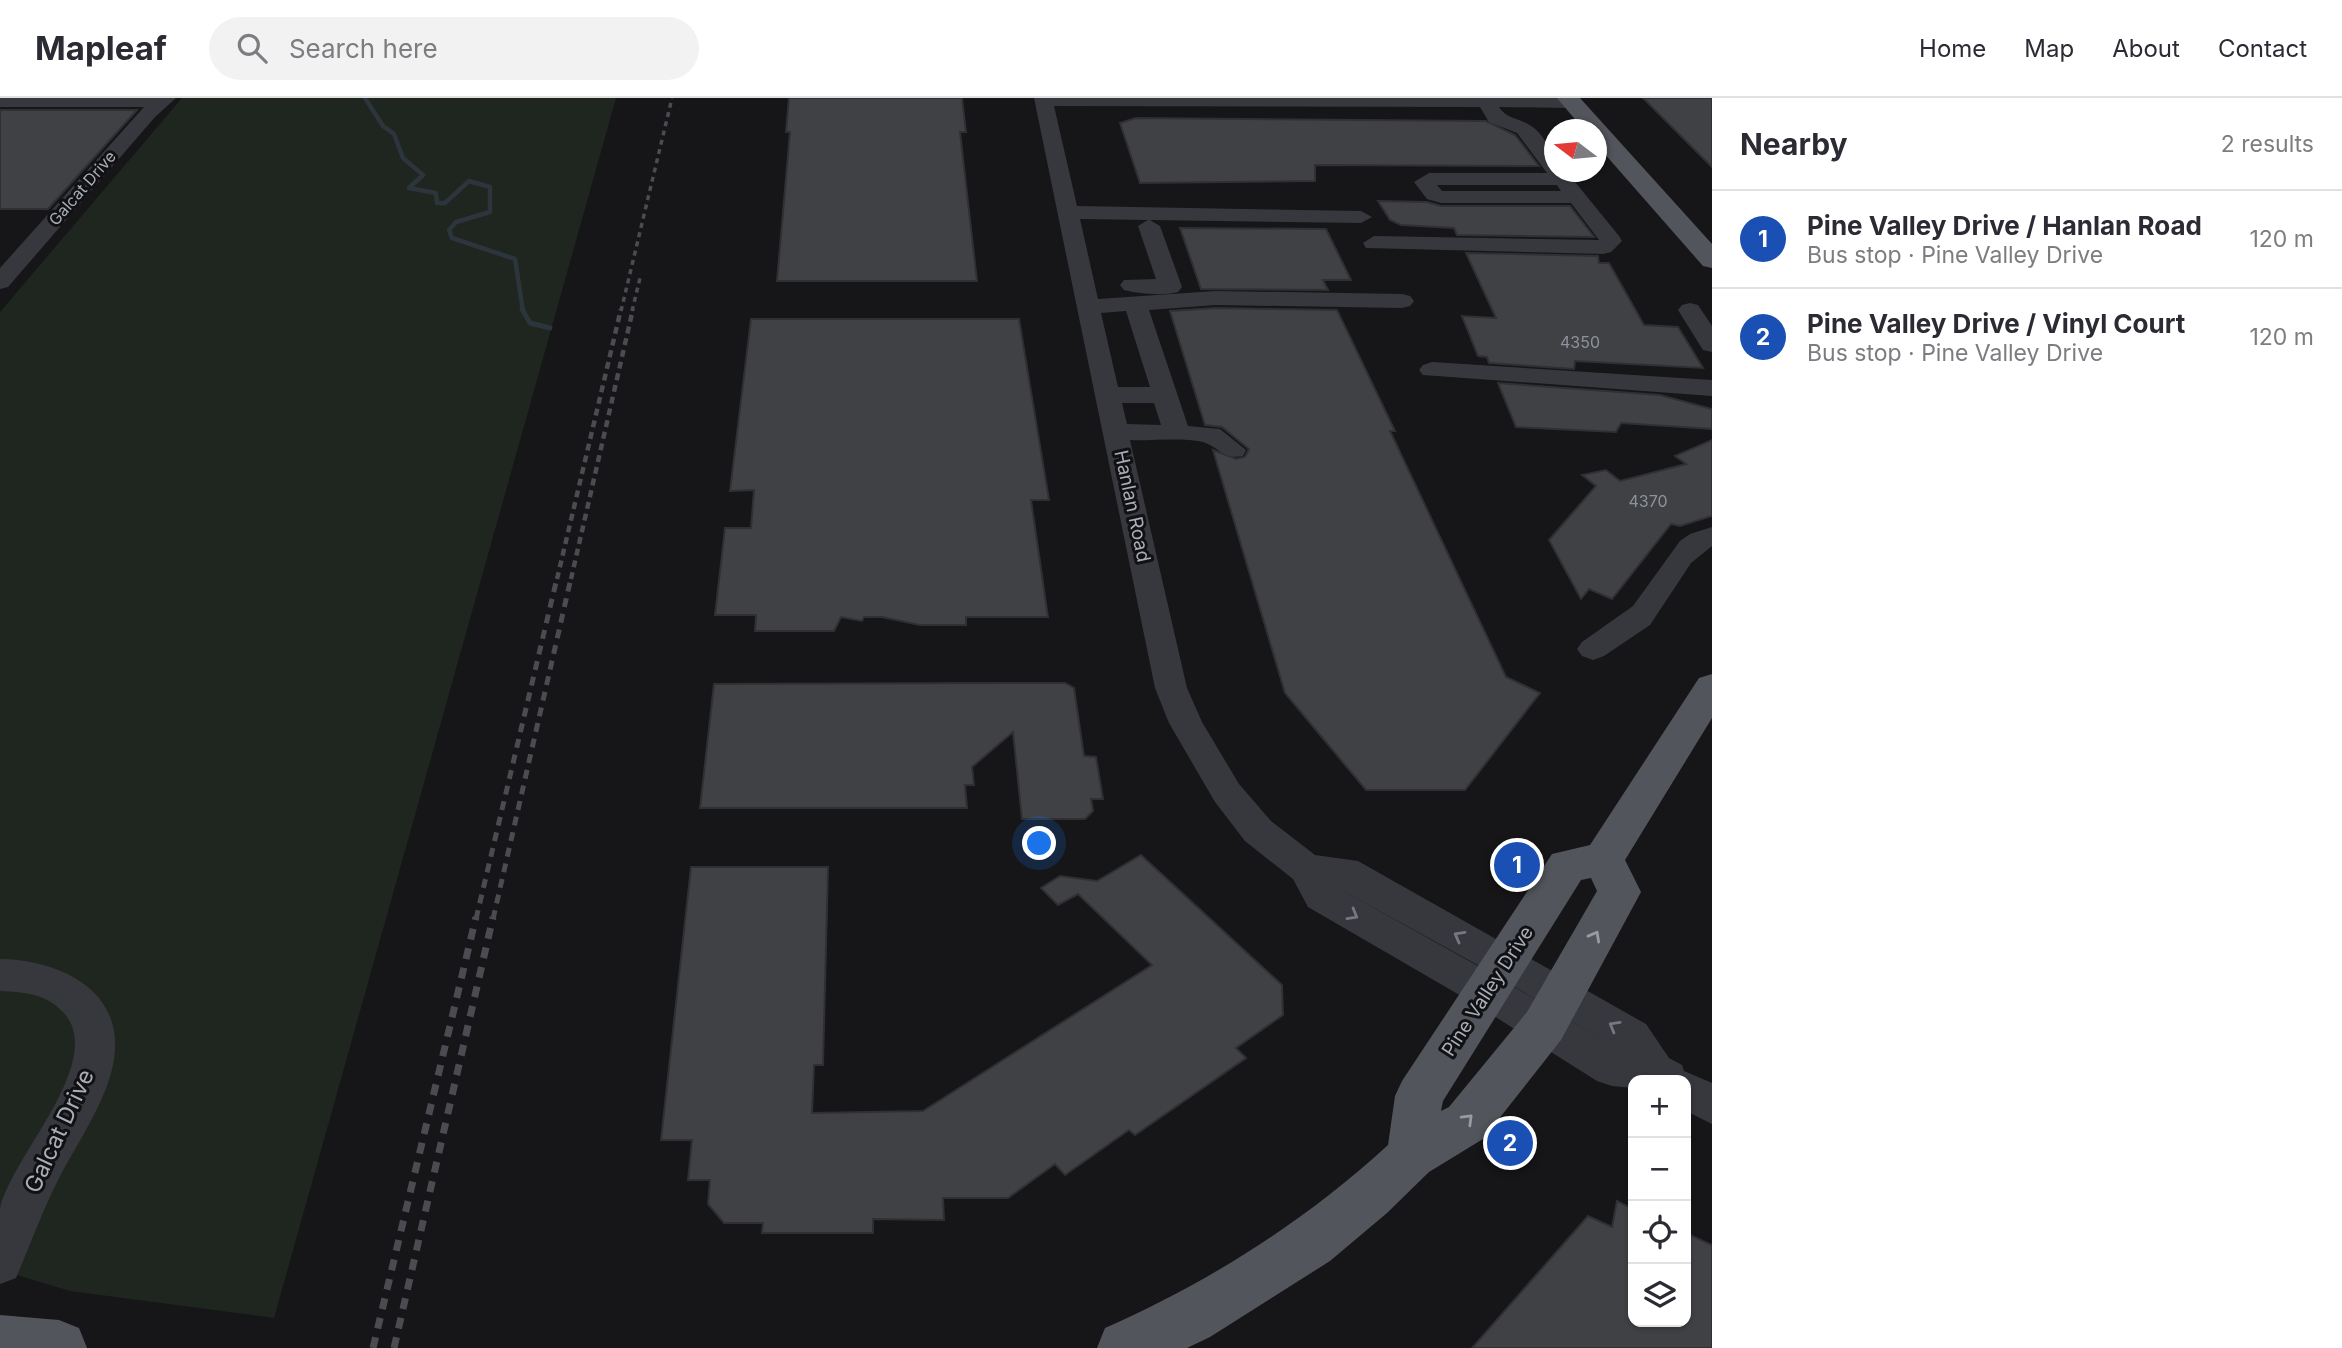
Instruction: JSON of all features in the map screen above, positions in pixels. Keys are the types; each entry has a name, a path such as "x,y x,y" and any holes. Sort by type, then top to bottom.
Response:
{"main road":[{"path":"1569,100 1586,119"},
{"path":"1607,142 1712,260"},
{"path":"1125,1348 1191,1318 1311,1243 1369,1196 1411,1156 1465,1124 1552,1010 1619,892 1603,859 1712,687"},
{"name":"Pine Valley Drive","path":"1411,1156 1419,1096 1567,866 1603,859"},
{"path":"0,1343 59,1348"}],"street":[{"path":"1044,99 1303,100 1491,110 1524,129 1544,155"},
{"name":"Hanlan Road","path":"1044,99 1110,395 1160,638 1170,673 1171,688 1178,706 1227,793 1258,831 1307,869 1321,897 1497,977 1552,1010 1612,1068 1646,1075"},
{"path":"0,101 166,100"},
{"name":"Galcat Drive","path":"0,282 148,113 166,100"},
{"path":"1313,119 1491,110 1569,100"},
{"path":"1544,174 1429,179 1424,183 1434,195 1441,197 1577,197"},
{"path":"1374,243 1603,247 1611,241 1565,182"},
{"path":"1070,220 1195,215 1361,218"},
{"path":"1070,220 1149,226 1185,225 1195,215"},
{"path":"1149,226 1170,287"},
{"path":"1087,296 1170,287 1208,291 1216,298"},
{"path":"1087,296 1136,304 1216,298 1402,301"},
{"path":"1136,304 1177,433"},
{"path":"1690,310 1712,345"},
{"path":"1432,370 1712,388"},
{"path":"1110,395 1166,395"},
{"path":"1117,432 1211,435 1233,450"},
{"name":"Galcat Drive","path":"0,975 32,977 60,986 75,997 89,1016 95,1040 90,1074 35,1180 0,1262"},
{"path":"1691,1092 1712,1105"}],"lane":[{"path":"1593,649 1643,614 1686,552 1699,539 1712,536"}],"shaded area":[{"path":"182,98 616,98 274,1318 70,1291 0,1270 0,312"}],"building":[{"path":"789,98 962,98 966,132 960,132 977,281 777,281 790,132 786,132"},
{"path":"1643,98 1712,98 1712,167"},
{"path":"0,110 137,110 48,209 0,209"},
{"path":"1136,118 1486,121 1515,135 1539,166 1315,165 1315,181 1140,183 1120,123"},
{"path":"1378,201 1427,202 1441,206 1570,206 1594,237 1457,235 1454,228 1401,225 1390,220"},
{"path":"1180,228 1326,229 1351,280 1323,280 1328,290 1201,289"},
{"path":"1466,253 1598,256 1599,263 1609,263 1644,325 1678,327 1703,368 1575,361 1574,369 1489,363 1487,357 1478,356 1462,316 1496,318"},
{"path":"1216,308 1337,310 1395,431 1390,431 1506,677 1540,693 1465,790 1366,790 1285,693 1213,450 1236,459 1245,457 1249,449 1222,427 1205,425 1170,311"},
{"path":"751,319 1019,319 1049,500 1031,500 1048,617 966,617 966,625 920,625 882,617 864,617 862,621 841,617 834,631 755,631 756,615 715,615 725,528 751,528 754,490 730,491"},
{"path":"1498,383 1660,395 1712,409 1712,429 1621,423 1616,432 1516,427"},
{"path":"1712,440 1712,516 1680,526 1671,524 1612,599 1589,589 1581,599 1549,540 1596,486 1582,475 1606,470 1620,481 1686,464 1675,456"},
{"path":"1065,683 1074,688 1084,756 1096,757 1103,799 1091,799 1093,811 1085,819 1022,819 1013,732 972,767 974,785 965,785 967,808 700,808 714,684"},
{"path":"1141,855 1282,985 1283,1015 1236,1048 1246,1058 1135,1135 1129,1130 1065,1175 1055,1164 1008,1198 943,1198 944,1220 873,1219 873,1233 762,1233 763,1223 724,1223 708,1204 710,1180 688,1180 692,1140 661,1140 691,867 828,867 823,1065 814,1065 812,1113 923,1111 1152,965 1078,894 1058,905 1041,888 1060,876 1097,881"},
{"path":"1617,1201 1628,1206 1628,1327 1691,1327 1691,1235 1712,1245 1712,1348 1472,1348 1588,1216 1612,1227"}],"waterway":[{"path":"365,98 383,126 394,134 403,158 423,175 409,188 436,193 437,203 445,203 469,181 490,187 490,212 456,222 449,230 452,238 515,259 523,311"},
{"path":"523,311 530,323 550,328"}],"railway":[{"path":"621,311 672,98"},
{"path":"632,311 641,274"},
{"path":"557,579 621,309"},
{"path":"571,579 633,309"},
{"path":"476,919 557,578"},
{"path":"493,919 571,578"},
{"path":"373,1348 476,917"},
{"path":"394,1348 493,917"}],"place":[{"name":"Pine Valley Drive / Hanlan Road","path":"1517,865"},
{"name":"Pine Valley Drive / Vinyl Court","path":"1510,1143"}]}
